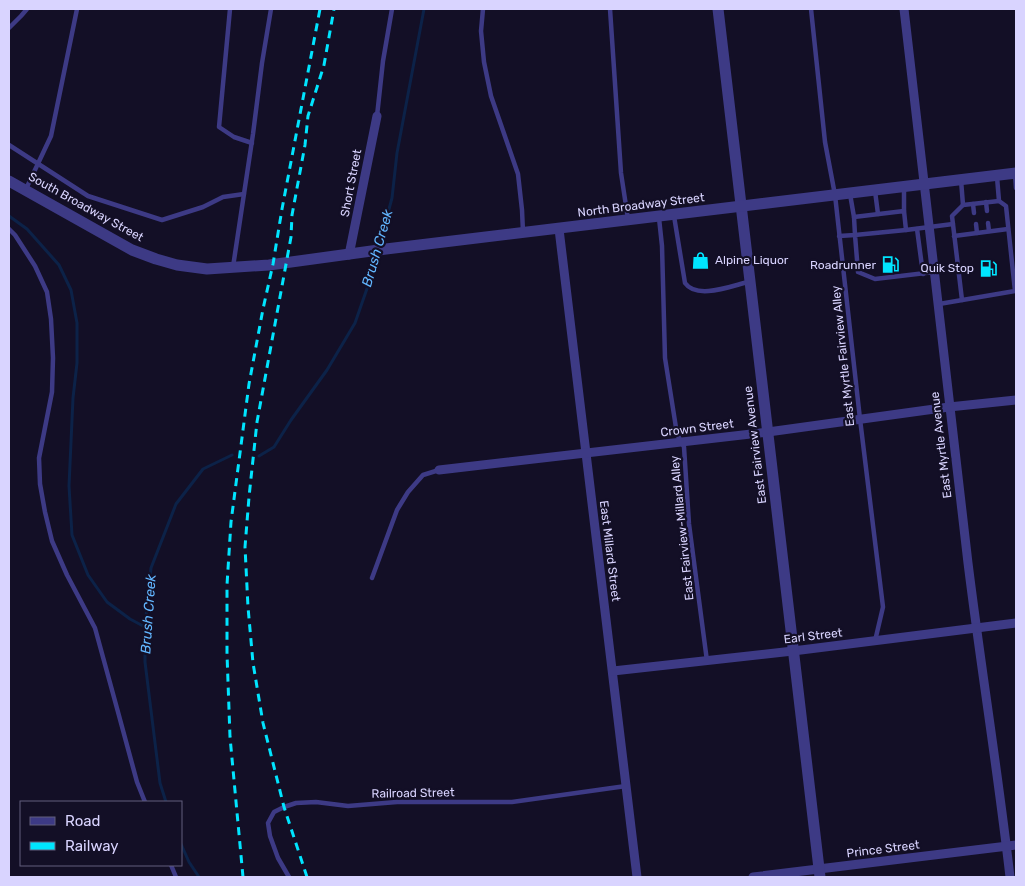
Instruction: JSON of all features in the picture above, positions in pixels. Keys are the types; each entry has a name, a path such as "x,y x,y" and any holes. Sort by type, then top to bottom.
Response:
{"street":[{"name":"East Fairview Avenue","path":"718,9 819,874"},
{"name":"East Myrtle Avenue","path":"904,9 949,407 976,628 1010,877"},
{"name":"Short Street","path":"349,255 377,116"},
{"name":"North Broadway Street","path":"269,265 386,249 1015,173"},
{"name":"South Broadway Street","path":"9,180 132,250 148,256 177,265 207,269 269,265"},
{"name":"East Millard Street","path":"559,229 637,877"},
{"name":"Crown Street","path":"439,470 768,432 949,407 1016,400"},
{"name":"Earl Street","path":"613,671 1016,623"},
{"name":"Prince Street","path":"753,877 819,874 1016,845"}],"lane":[{"path":"9,28 27,9"},
{"path":"26,190 51,136 77,9"},
{"path":"230,9 219,127 234,137 252,143"},
{"path":"233,268 262,63 272,9"},
{"path":"377,116 383,61 392,9"},
{"path":"483,9 481,30 484,62 491,96 518,174 523,233"},
{"path":"610,9 621,173 628,220"},
{"name":"East Myrtle Fairview Alley","path":"812,9 825,142 835,195 883,607 875,641"},
{"path":"9,145 88,196 162,220 203,207 223,197 244,194"},
{"path":"1015,173 1016,188"},
{"path":"997,176 999,201"},
{"path":"961,180 963,205"},
{"path":"904,186 906,230"},
{"path":"875,190 878,214"},
{"path":"849,193 854,217 858,272 875,278 935,272"},
{"path":"938,304 962,300 1015,291 1006,206 999,201 963,205 952,216 962,300"},
{"path":"986,202 987,211"},
{"path":"973,204 974,213"},
{"path":"854,217 904,211"},
{"path":"674,215 685,282 689,287 704,292 750,282"},
{"name":"East Fairview-Millard Alley","path":"658,216 662,246 665,358 677,434 684,447 689,524 707,661"},
{"path":"988,223 989,231"},
{"path":"840,236 953,224"},
{"path":"976,224 977,233"},
{"path":"9,229 35,266 47,292 51,319 52,392 39,458 40,484 52,541 67,575 95,628 137,782 145,801"},
{"path":"917,229 923,274"},
{"path":"954,236 1008,229"},
{"path":"372,578 394,517 408,492 423,475 439,470"},
{"name":"Railroad Street","path":"289,877 278,858 268,824 274,812 296,803 316,802 348,806 397,802 512,802 626,786"}],"waterway":[{"name":"Brush Creek","path":"379,246 392,198 397,153 424,9"},
{"path":"9,216 27,229 59,265 71,290 77,323 77,363 73,398 69,486 72,535 88,575 107,602 130,619 145,627"},
{"name":"Brush Creek","path":"259,456 274,447 327,370 355,323 370,280 377,252"},
{"name":"Brush Creek","path":"166,801 160,783 145,662 145,627 151,568 176,504 203,469 232,455"},
{"name":"Brush Creek","path":"182,846 199,877"}],"railway":[{"path":"243,877 230,737 227,654 227,585 231,522 249,384 320,9"},
{"path":"307,877 284,807 263,723 253,663 245,547 257,422 291,237 292,215 305,145 308,116 324,65 334,9"}],"place":[{"name":"Alpine Liquor","path":"701,260"},
{"name":"Roadrunner","path":"890,265"},
{"name":"Quik Stop","path":"988,268"}]}
